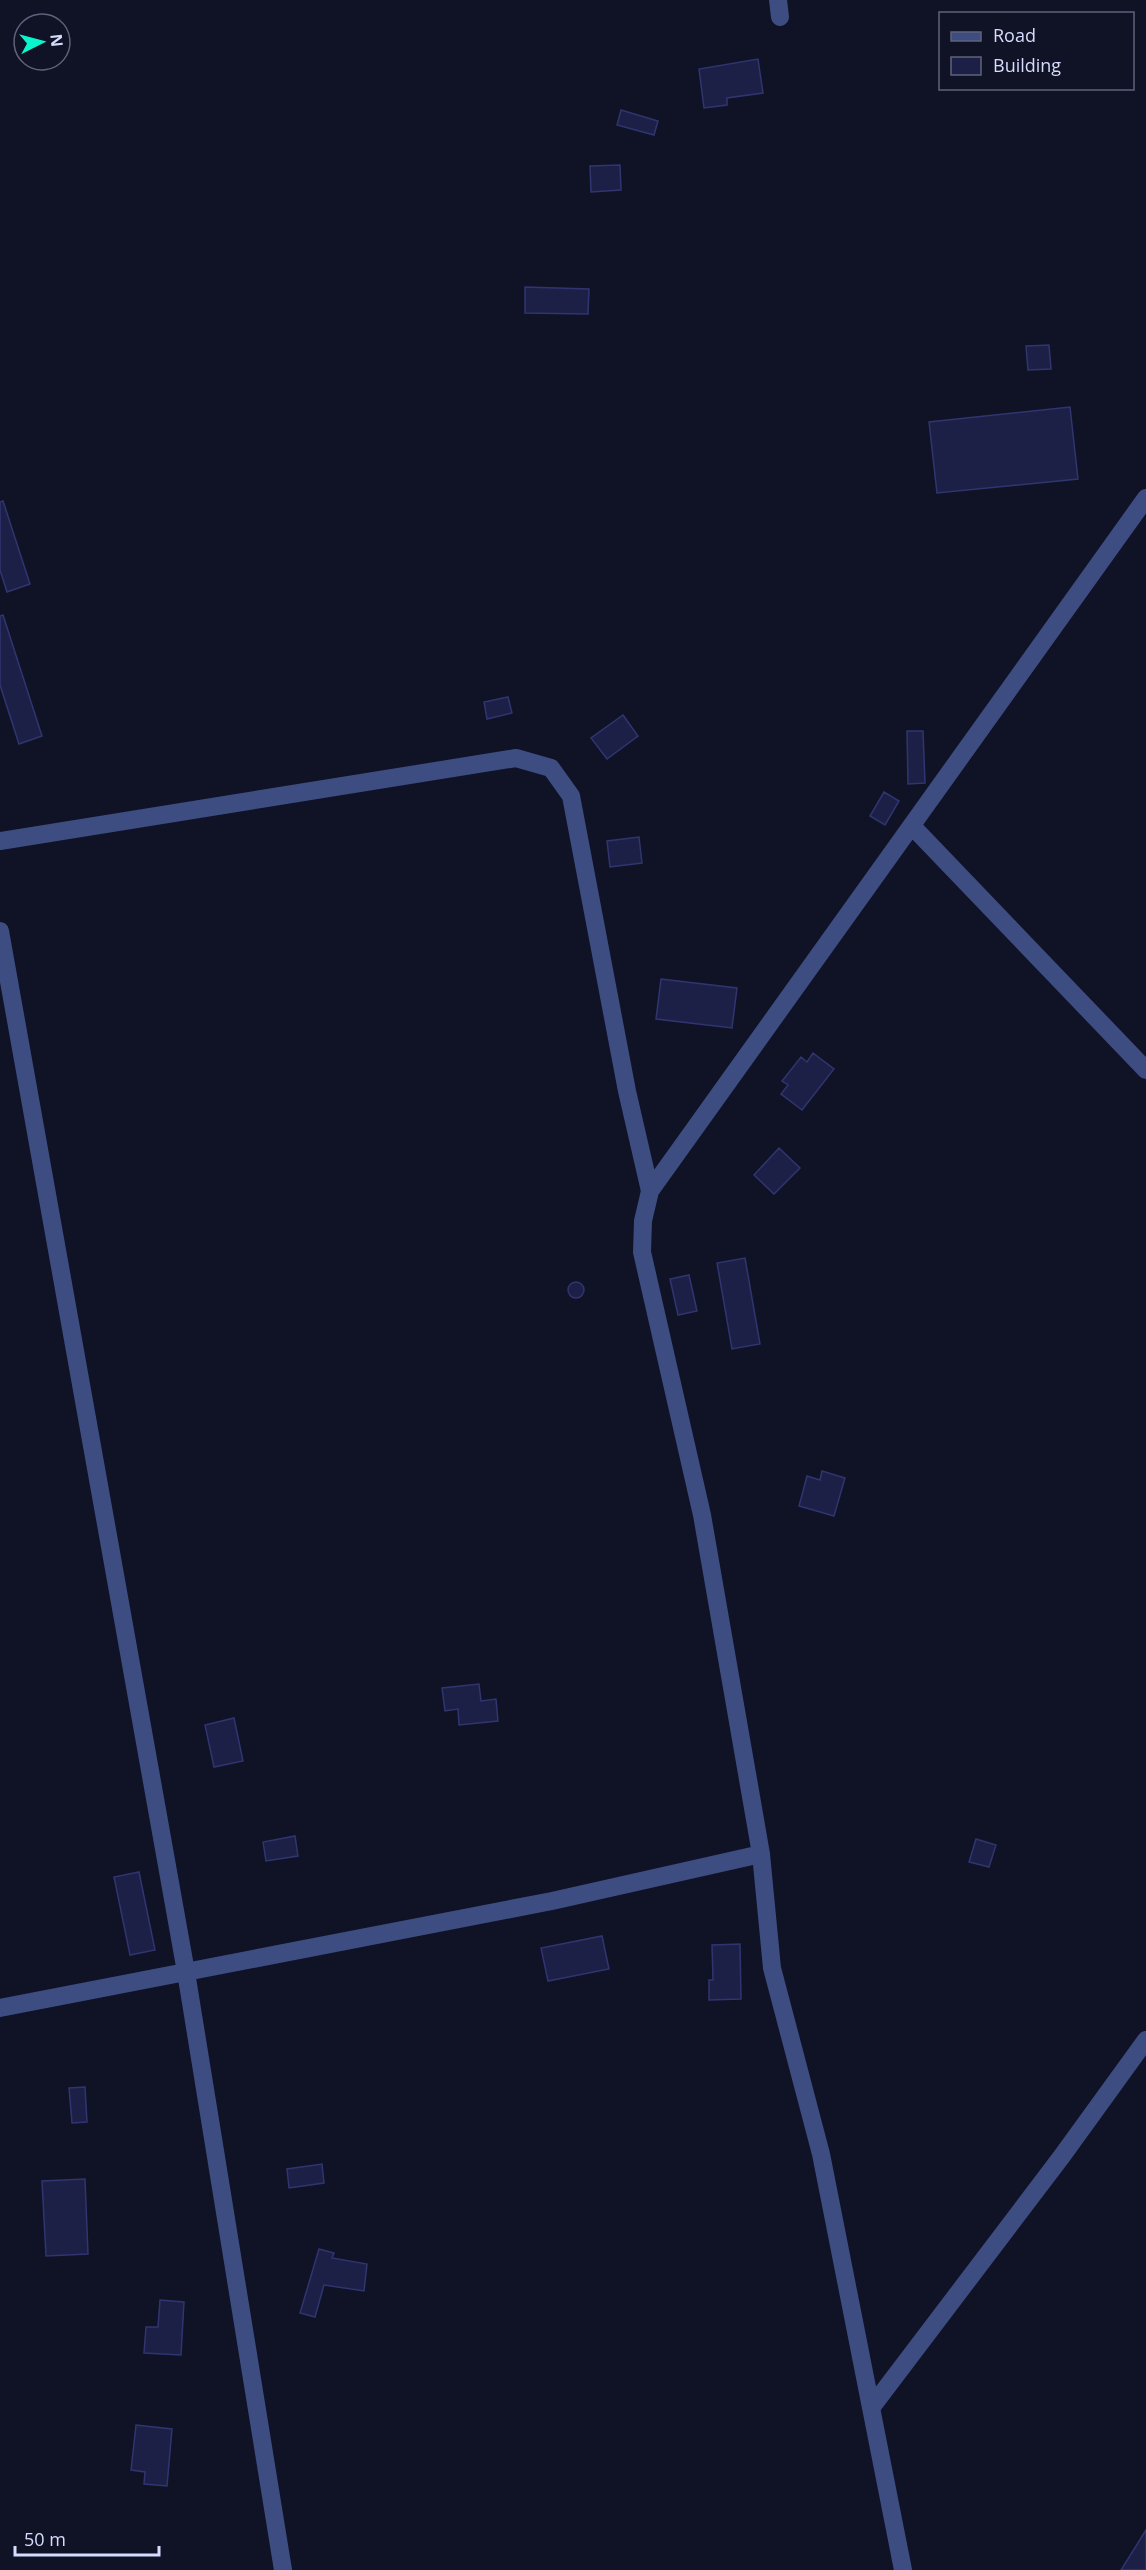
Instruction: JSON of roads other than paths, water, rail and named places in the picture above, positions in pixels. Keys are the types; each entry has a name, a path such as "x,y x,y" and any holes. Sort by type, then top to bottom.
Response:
{"street":[{"path":"903,2570 821,2154 772,1968 761,1854 702,1515 642,1252 643,1221 650,1191 1146,498"},
{"path":"0,841 516,758 551,768 571,796 627,1091 650,1191"},
{"path":"912,826 1146,1070"},
{"path":"0,932 186,1972 283,2570"},
{"path":"0,2008 552,1901 761,1854"},
{"path":"871,2408 1062,2156 1146,2040"}]}
